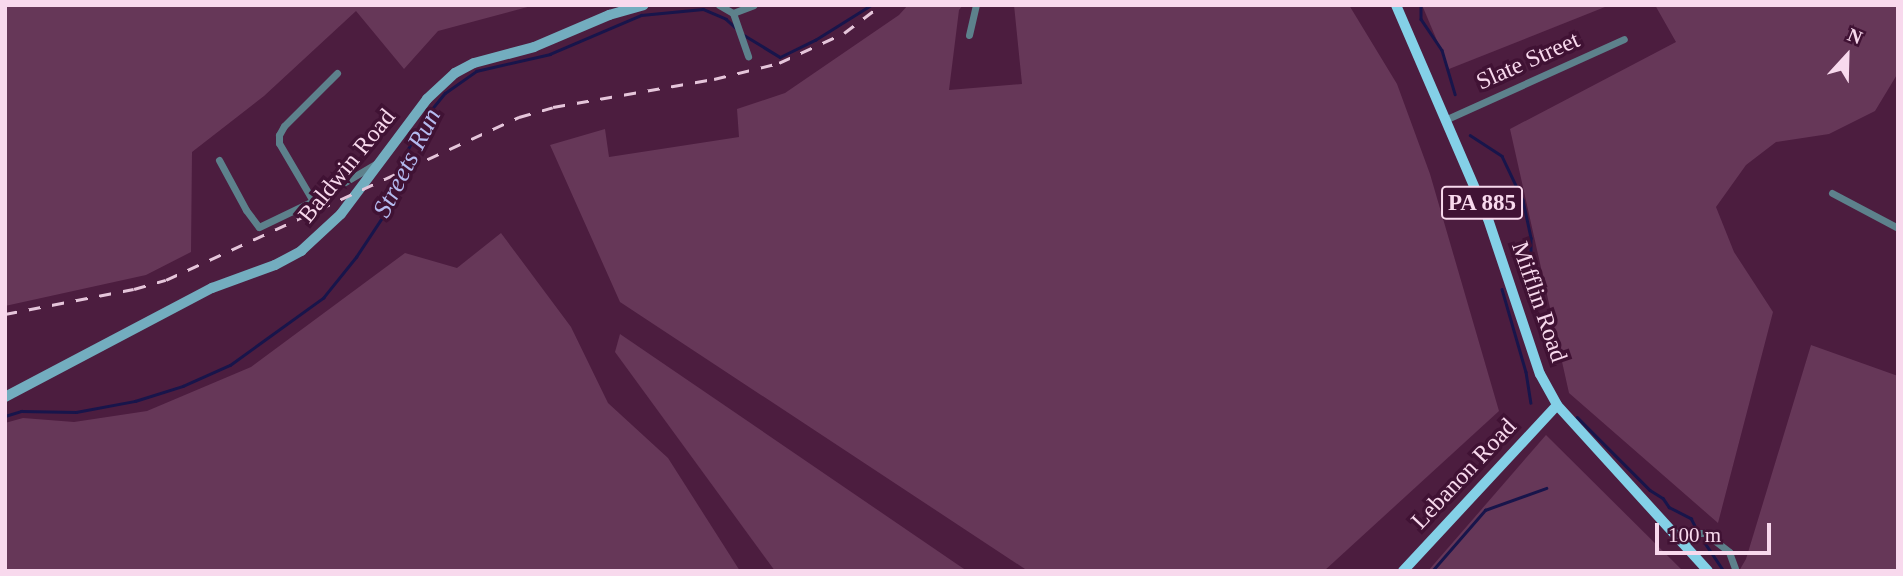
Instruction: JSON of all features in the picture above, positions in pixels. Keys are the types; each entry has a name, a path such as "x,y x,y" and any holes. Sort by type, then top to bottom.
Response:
{"main road":[{"name":"Baldwin Road","path":"5,397 212,288 275,265 301,251 341,214 434,91 455,73 474,63 534,47 609,16 644,5"},
{"name":"Mifflin Road","path":"1396,5 1447,118 1488,219 1540,374 1557,405 1606,462 1708,571"},
{"name":"Lebanon Road","path":"1403,571 1557,405"}],"street":[{"path":"719,5 733,13 748,56"},
{"path":"733,13 754,5"},
{"path":"969,35 976,5"},
{"name":"Slate Street","path":"1447,118 1624,39"},
{"path":"313,201 279,143 279,135 284,126 337,73"},
{"path":"219,160 246,210 259,227 313,201 380,161"},
{"path":"1832,193 1898,228"},
{"path":"1685,544 1695,533 1705,533 1729,552 1737,571"}],"shaded area":[{"path":"5,5 535,5 438,31 404,69 356,11 264,96 192,152 191,252 146,275 5,306"},
{"path":"908,5 963,5 959,10 949,90 1022,84 1014,5 1349,5 1397,84 1430,174 1499,411 1324,571 1028,571 620,302 550,145 605,129 609,157 739,137 737,109 785,93 899,15"},
{"path":"1422,5 1610,5 1449,69"},
{"path":"1655,5 1898,5 1898,73 1875,111 1829,134 1776,142 1746,165 1716,207 1734,252 1773,312 1718,523 1569,393 1510,129 1676,42"},
{"path":"501,233 571,327 608,403 668,458 740,571 5,571 5,423 23,418 74,422 147,411 251,367 405,253 457,268"},
{"path":"620,334 967,571 775,571 615,352"},
{"path":"1811,345 1898,376 1898,571 1739,571 1746,559"},
{"path":"1546,435 1683,571 1428,571"}],"waterway":[{"name":"Streets Run","path":"744,35 780,57 815,40 871,5"},
{"path":"1421,5 1421,19 1442,50 1455,94"},
{"name":"Streets Run","path":"5,416 21,411 76,412 135,401 183,386 230,365 323,298 356,257 393,201 408,149 427,115 445,93 476,71 550,54 641,15 703,9 726,19 736,28"},
{"path":"1470,135 1502,156 1523,200 1531,238 1531,256"},
{"path":"1502,289 1526,372 1531,403"},
{"path":"1577,417 1650,490 1663,498 1669,507 1691,518 1695,526"},
{"path":"1432,571 1485,510 1546,488"},
{"path":"1705,543 1724,571"}],"railway":[{"path":"5,314 134,289 166,280 519,117 553,107 714,79 779,63 844,33 881,5"}]}
